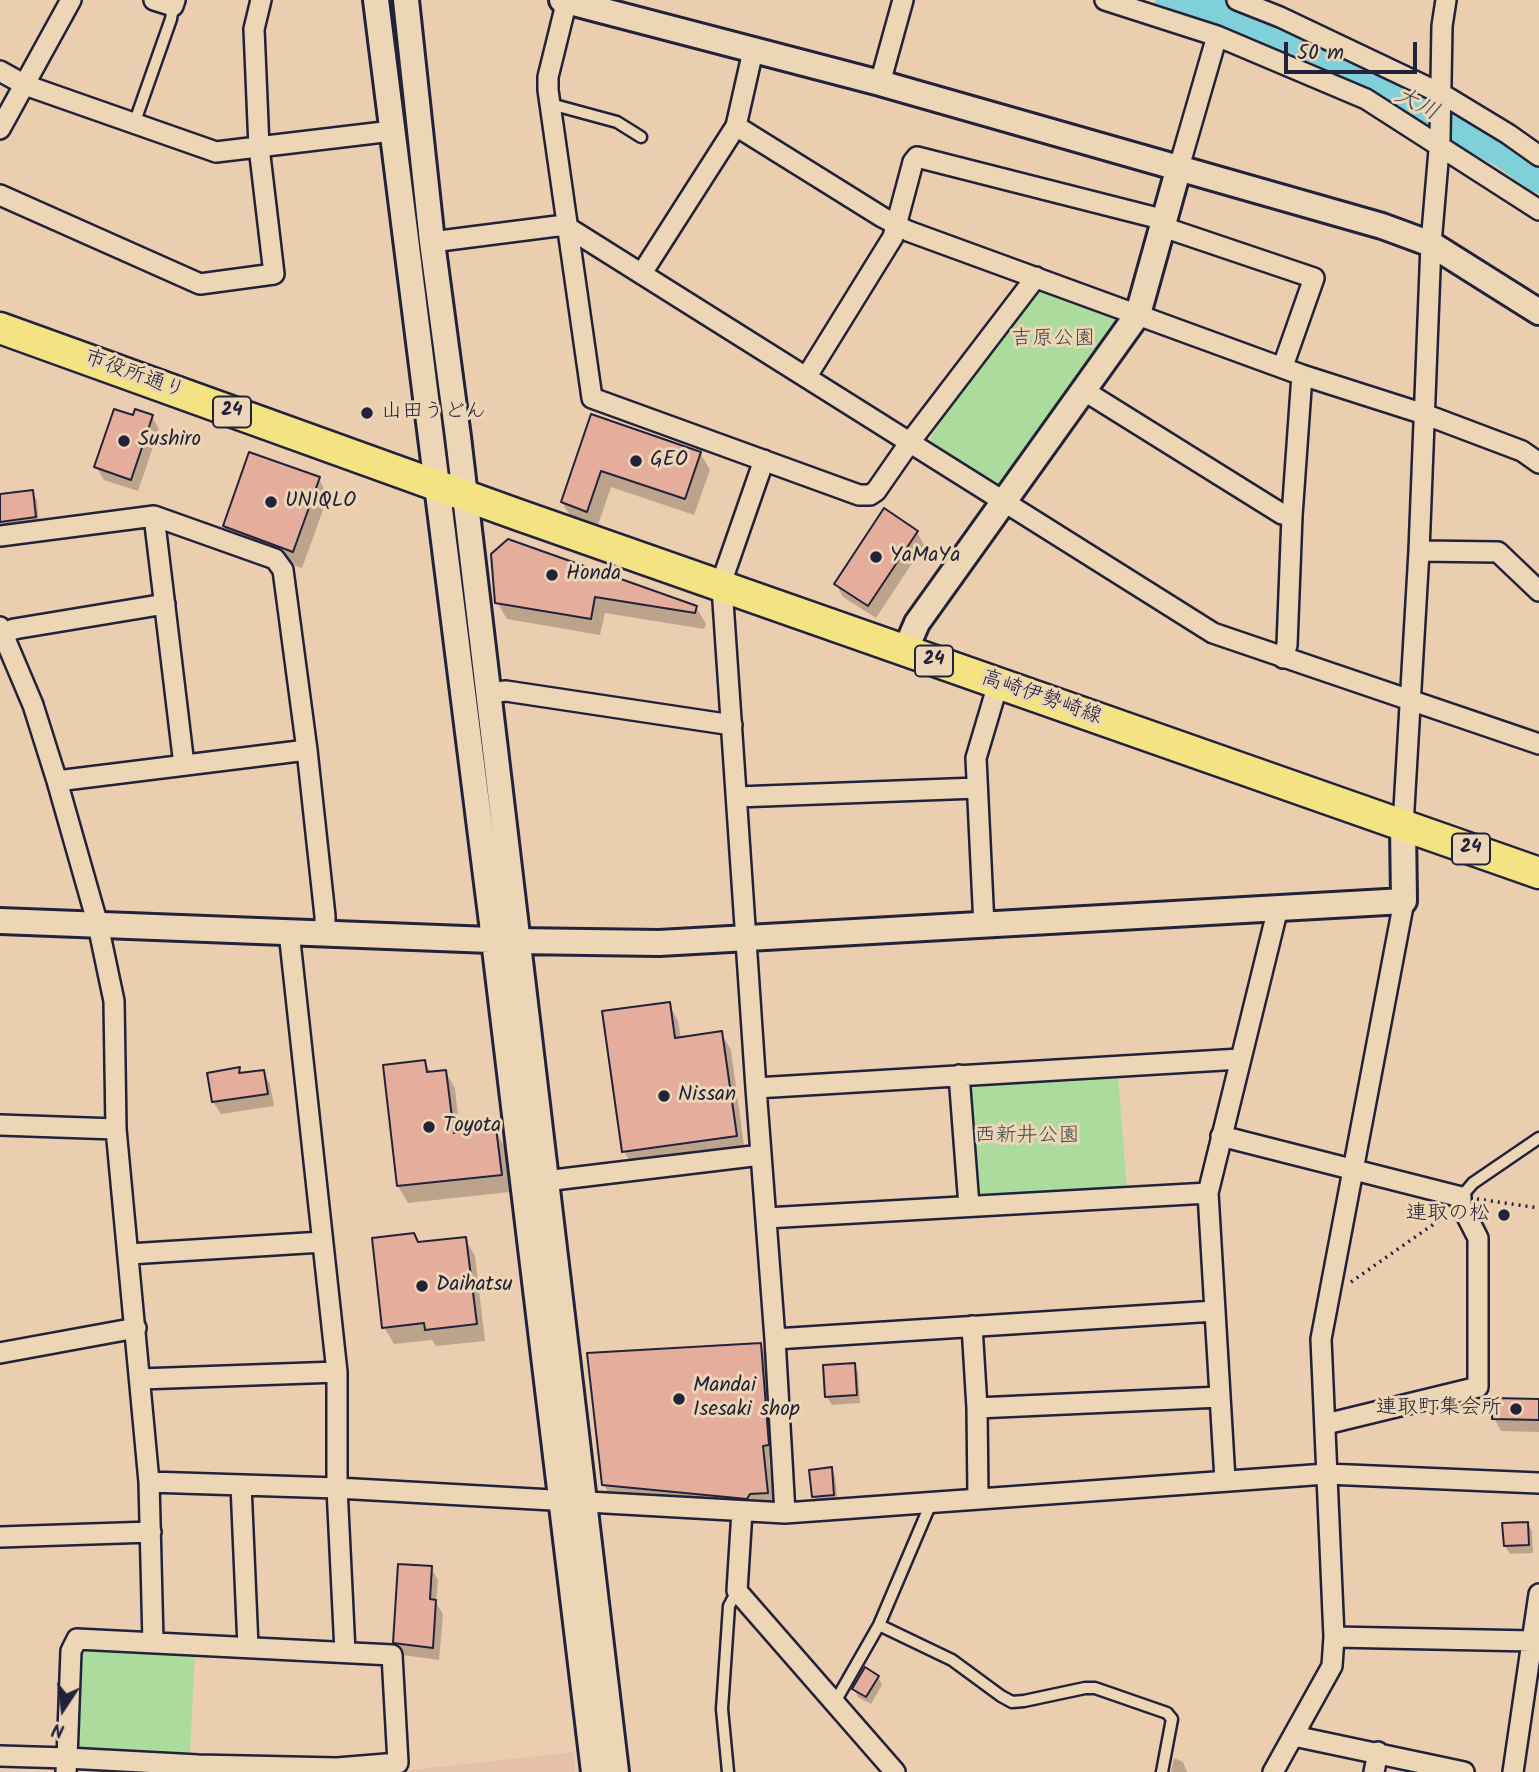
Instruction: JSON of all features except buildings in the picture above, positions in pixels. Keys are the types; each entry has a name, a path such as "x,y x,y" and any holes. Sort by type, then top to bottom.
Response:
{"main road":[{"name":"市役所通り","path":"0,328 465,496"},
{"name":"高崎伊勢崎線","path":"465,496 1539,873"}],"street":[{"path":"0,130 71,0"},
{"path":"153,0 174,3"},
{"path":"0,195 200,284 274,274 259,147 254,29 261,0"},
{"path":"376,0 436,486 505,941 545,1181 594,1772"},
{"path":"406,0 432,242 488,693 505,941 573,1501 616,1772"},
{"path":"1036,276 876,491 870,495 859,495 592,398 548,77 565,0 880,83 1382,226 1431,244 1539,312"},
{"path":"880,83 903,0"},
{"path":"1105,0 1217,36 1366,99 1440,142 1539,210"},
{"path":"1237,0 1280,17 1441,99 1508,134 1539,156"},
{"path":"1273,1772 1332,1665 1334,1636 1321,1339 1404,901 1409,701 1419,551 1431,244 1440,142 1442,26 1446,0"},
{"path":"905,651 917,623 1138,314 1217,36"},
{"path":"642,273 736,126 753,51"},
{"path":"0,71 25,85 216,152 392,131"},
{"path":"736,126 896,225 1302,374 1424,414 1522,451 1539,463"},
{"path":"807,376 893,237 913,162 917,157 1164,224 1314,278 1283,366"},
{"path":"432,242 567,227 1213,633 1539,744"},
{"path":"1283,658 1287,645 1292,516 1302,374"},
{"path":"1083,390 1282,514 1292,516"},
{"path":"764,460 722,587 785,1513"},
{"path":"0,536 154,516 275,559 283,570 307,750 325,933"},
{"path":"154,516 184,765"},
{"path":"1419,551 1498,552 1539,591"},
{"path":"153,1642 149,1482 116,1129 114,1001 98,925 57,781 33,705 1,630 165,604"},
{"path":"984,926 977,747 998,684"},
{"path":"488,693 506,691 732,725"},
{"path":"57,781 307,750"},
{"path":"737,797 977,788"},
{"path":"0,921 505,941 659,943 1404,901"},
{"path":"1225,1480 1208,1193 1278,908"},
{"path":"289,932 337,1372 337,1488 345,1651"},
{"path":"756,1088 1240,1059"},
{"path":"958,1075 969,1206"},
{"path":"0,1125 116,1129"},
{"path":"1221,1136 1355,1169 1461,1201 1478,1238 1478,1387 1326,1424"},
{"path":"545,1181 761,1155"},
{"path":"766,1218 1208,1193"},
{"path":"129,1254 322,1242"},
{"path":"775,1339 1215,1311"},
{"path":"972,1326 977,1408 978,1498"},
{"path":"0,1353 136,1328"},
{"path":"140,1379 337,1372"},
{"path":"977,1408 1220,1397"},
{"path":"149,1482 337,1488 785,1513 1326,1474 1539,1483"},
{"path":"241,1485 248,1647"},
{"path":"742,1511 737,1591 895,1772"},
{"path":"0,1537 151,1532"},
{"path":"1513,1772 1539,1594"},
{"path":"1334,1636 1533,1641"},
{"path":"0,1756 66,1765 198,1768 337,1770 398,1763 392,1655 77,1639 71,1651 66,1765"},
{"path":"1294,1736 1464,1772"},
{"path":"1374,1772 1378,1752"}],"lane":[{"path":"134,124 171,19 174,3"},
{"path":"551,107 558,106 617,122 641,137"},
{"path":"1461,1201 1473,1183 1539,1138"},
{"path":"835,1702 879,1625 931,1503"},
{"path":"728,1772 722,1709 729,1606 737,1591"},
{"path":"879,1625 952,1660 1012,1702 1095,1688 1167,1713 1172,1719 1162,1772"}],"path":[{"path":"1331,1295 1461,1201 1539,1208"}],"shaded area":[{"path":"574,1752 575,1772 392,1772"}],"green space":[{"name":"吉原公園","path":"1039,287 1118,316 1120,321 1003,485 996,485 930,444 932,434"},
{"name":"西新井公園","path":"1118,1076 1127,1189 978,1196 973,1190 969,1083"},
{"path":"85,1647 195,1653 190,1754 80,1749 74,1745 77,1655"}],"waterway":[{"name":"大川","path":"1171,0 1239,21 1370,86 1427,110 1505,153 1539,177"}],"place":[{"name":"山田うどん","path":"367,413"},
{"name":"Sushiro","path":"124,441"},
{"name":"GEO","path":"636,461"},
{"name":"UNIQLO","path":"271,502"},
{"name":"YaMaYa","path":"876,557"},
{"name":"Honda","path":"552,575"},
{"name":"Nissan","path":"664,1096"},
{"name":"Toyota","path":"429,1127"},
{"name":"連取の松","path":"1504,1215"},
{"name":"Daihatsu","path":"422,1286"},
{"name":"Mandai Isesaki shop","path":"679,1399"},
{"name":"連取町集会所","path":"1516,1409"}]}
